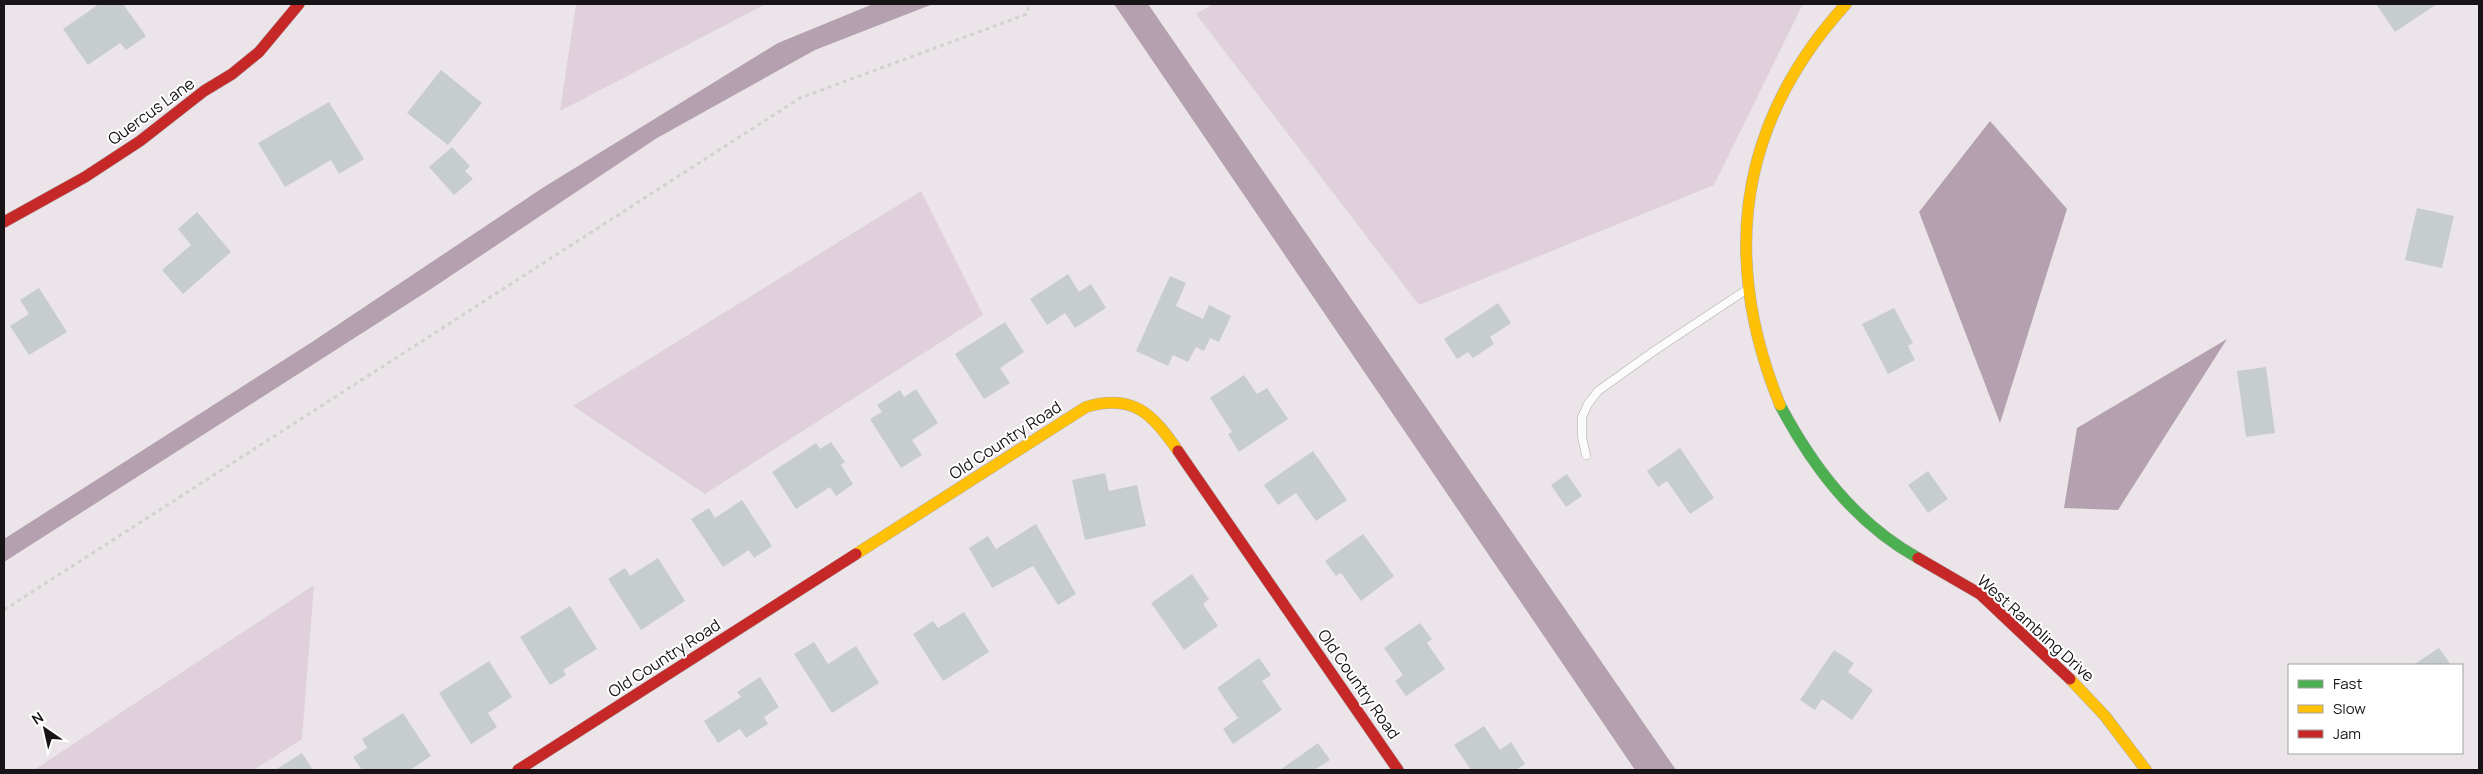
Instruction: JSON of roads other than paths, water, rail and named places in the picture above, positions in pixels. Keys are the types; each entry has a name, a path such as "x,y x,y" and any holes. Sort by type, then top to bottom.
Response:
{"street":[{"name":"Quercus Lane","path":"4,222 85,177 232,74 259,52 282,27 299,4"},
{"name":"West Rambling Drive","path":"1846,4 1810,47 1787,85 1768,125 1752,182 1747,211 1744,255 1747,289 1756,343 1770,385 1802,447 1828,482 1859,514 1893,543 1975,590 2088,697 2111,723 2146,770"},
{"name":"Old Country Road","path":"518,770 1086,407 1100,402 1114,401 1128,402 1140,408 1152,416 1162,427 1398,770"}],"lane":[{"path":"1586,455 1582,437 1582,417 1588,404 1598,391 1747,289"}]}
